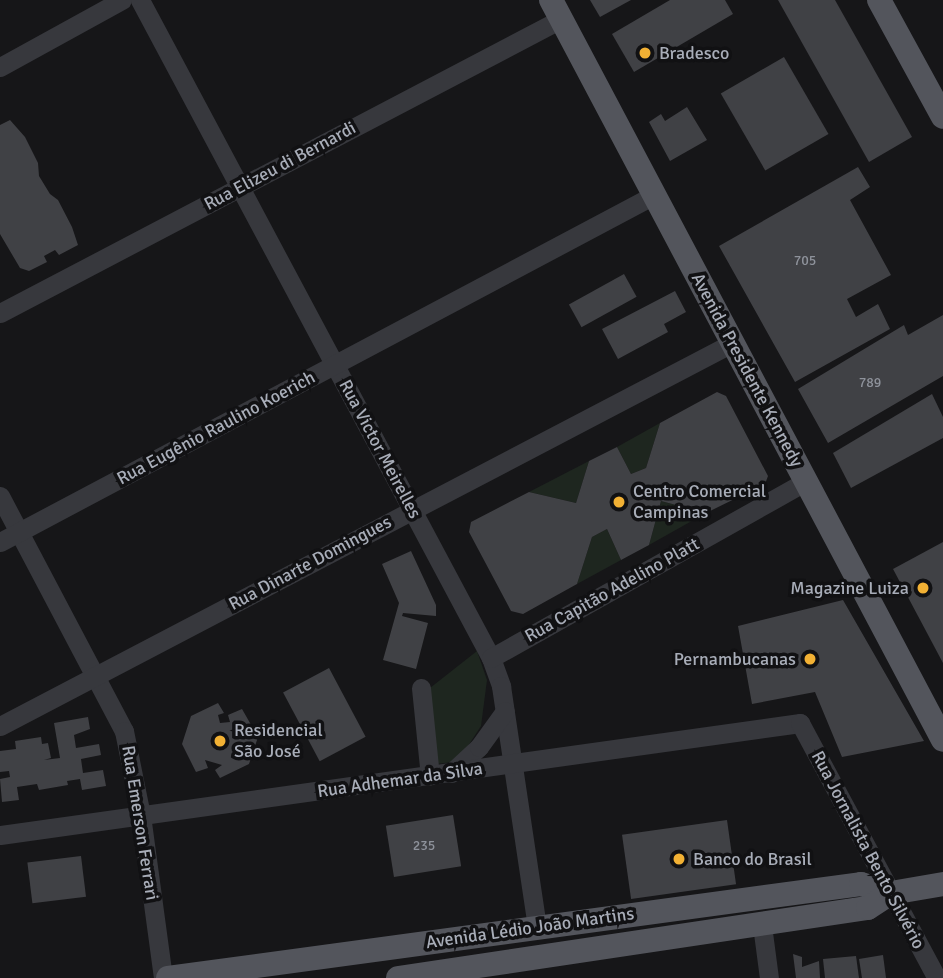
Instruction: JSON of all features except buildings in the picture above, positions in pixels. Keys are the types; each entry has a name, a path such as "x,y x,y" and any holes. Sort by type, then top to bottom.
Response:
{"main road":[{"path":"879,0 943,117"},
{"name":"Avenida Presidente Kennedy","path":"556,9 943,740"},
{"name":"Avenida Lédio João Martins","path":"166,978 861,884 891,893"},
{"name":"Avenida Lédio João Martins","path":"398,978 868,908 891,893 943,884"}],"street":[{"path":"0,66 122,0"},
{"name":"Rua Victor Meirelles","path":"140,0 491,658 501,686 537,927"},
{"name":"Rua Elizeu di Bernardi","path":"0,313 240,187 556,9"},
{"name":"Rua Eugênio Raulino Koerich","path":"0,542 654,195"},
{"name":"Rua Dinarte Domingues","path":"0,726 732,343"},
{"name":"Rua Capitão Adelino Platt","path":"491,658 806,481"},
{"name":"Rua Emerson Ferrari","path":"0,496 96,674 128,742 166,978"},
{"path":"421,688 430,776"},
{"path":"451,773 479,747 505,711"},
{"name":"Rua Adhemar da Silva","path":"0,835 800,723"},
{"name":"Rua Jornalista Bento Silvério","path":"800,723 937,978"},
{"path":"762,925 769,978"}],"shaded area":[{"path":"660,423 646,468 631,474 617,447"},
{"path":"589,461 576,503 529,492"},
{"path":"661,501 706,513 649,545"},
{"path":"607,529 621,560 577,584 592,537"},
{"path":"477,651 487,680 481,726 466,749 453,762 436,764 430,688"}],"place":[{"name":"Bradesco","path":"645,53"},
{"name":"Centro Comercial Campinas","path":"619,502"},
{"name":"Magazine Luiza","path":"923,588"},
{"name":"Pernambucanas","path":"810,659"},
{"name":"Residencial São José","path":"220,741"},
{"name":"Banco do Brasil","path":"679,859"}]}
